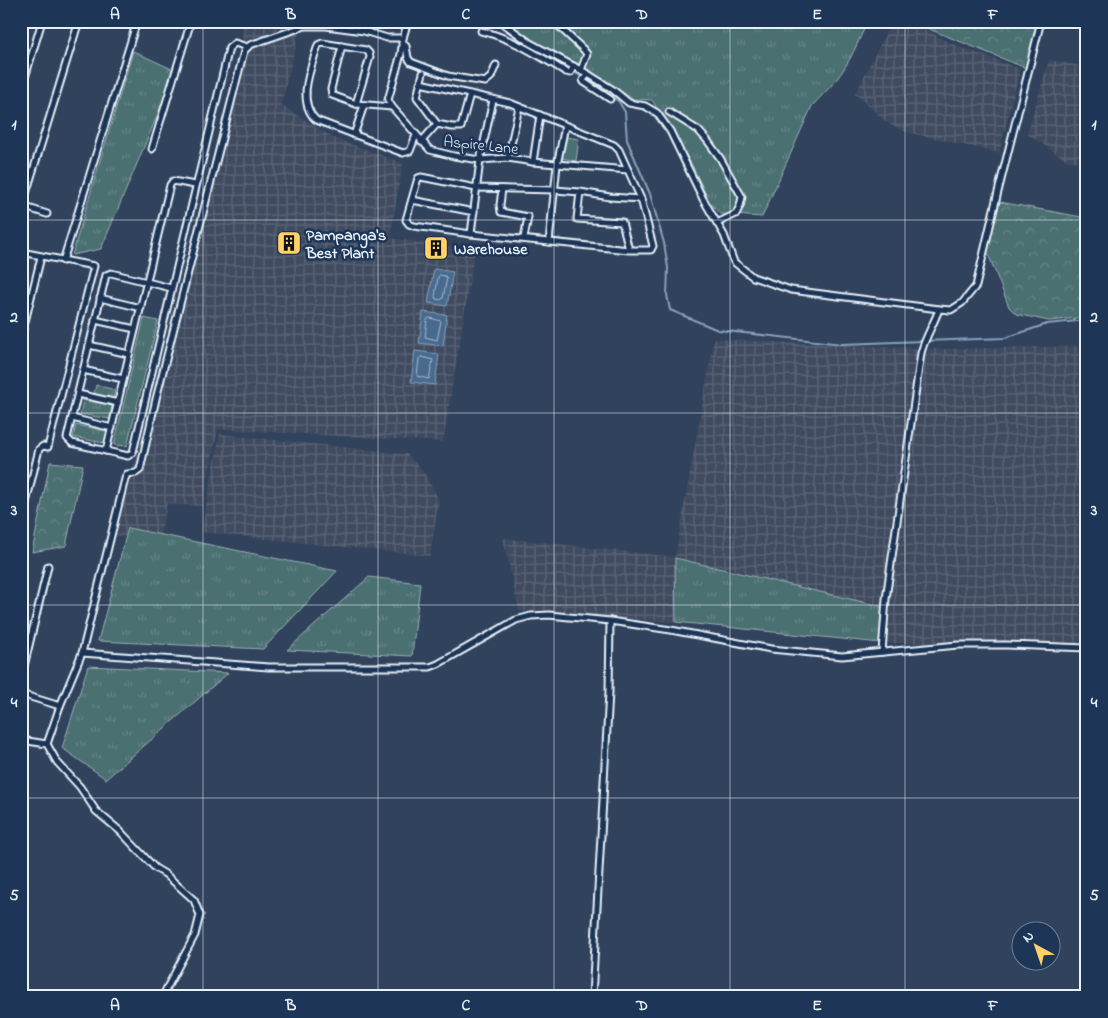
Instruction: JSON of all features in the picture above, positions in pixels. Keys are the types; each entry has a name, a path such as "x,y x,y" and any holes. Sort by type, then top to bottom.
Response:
{"street":[{"path":"21,90 42,21"},
{"path":"46,214 22,208 79,21"},
{"path":"63,260 137,21"},
{"path":"152,149 191,21"},
{"path":"392,107 388,96 401,54 408,21"},
{"path":"500,21 506,23 530,43 572,69 581,70 603,89 629,104 650,108 662,119 724,235 734,262 753,277 791,290 951,310 965,300 976,286 996,196 1041,21"},
{"path":"553,21 583,48 587,54 581,70"},
{"path":"162,997 195,935 200,915 194,900 165,874 155,868 120,830 96,811 80,787 57,762 47,744 60,706 82,653 127,474 136,473 140,470 242,55 247,47 305,26 326,26 364,31 403,41 411,62 448,76 485,82 491,77 496,65"},
{"path":"481,31 506,39 566,72 572,69"},
{"path":"171,288 111,273 106,275 67,438 72,443 128,456 133,452 229,48 235,43 247,47"},
{"path":"356,104 370,58 369,53 366,50 342,46 318,45 305,92 309,113 316,120 403,153 410,151 416,135"},
{"path":"342,46 331,89 332,95 364,106 392,107"},
{"path":"423,74 417,97 437,124 461,127 470,94"},
{"path":"586,76 586,83 603,89 610,99"},
{"path":"420,83 510,103 617,147 641,200 652,249 647,251 629,250 471,234 410,224 406,220 418,178 421,177 476,188 555,190 641,200"},
{"path":"471,234 480,160 493,100"},
{"path":"354,135 364,106"},
{"name":"Aspire Lane","path":"392,107 430,150 480,160 508,158 557,165 628,170"},
{"path":"508,158 518,107"},
{"path":"669,112 698,130 707,140 725,166 742,197 736,214 717,222"},
{"path":"533,162 540,115"},
{"path":"421,142 437,124"},
{"path":"549,242 557,165 565,126"},
{"path":"106,451 170,185 177,181 195,185"},
{"path":"502,189 501,212 528,217 524,238"},
{"path":"580,192 578,219 622,222 629,250"},
{"path":"412,200 474,212"},
{"path":"21,252 94,266 48,447 43,446 39,449 21,524"},
{"path":"21,338 41,257"},
{"path":"100,298 140,308"},
{"path":"882,652 886,599 921,352 925,337 933,325 939,309"},
{"path":"95,320 135,329"},
{"path":"89,345 129,354"},
{"path":"83,370 123,379"},
{"path":"78,394 118,403"},
{"path":"72,418 112,428"},
{"path":"21,679 48,566"},
{"path":"82,653 269,667 430,668 516,620 531,616 549,615 672,630 771,649 842,656 869,655 882,652 958,645 1007,644 1087,648"},
{"path":"592,997 609,692 610,621"},
{"path":"21,694 60,706"},
{"path":"21,740 47,744"}],"shaded area":[{"path":"242,21 302,21 281,105 334,138 403,163 390,238 475,250 443,442 218,429 202,506 167,504 159,541 114,535 198,245 242,40"},
{"path":"892,21 921,27 950,43 1020,69 999,153 906,132 887,123 855,94"},
{"path":"1049,60 1087,67 1087,162 1068,161 1027,134"},
{"path":"714,339 937,349 1087,346 1087,643 881,643 675,558 676,622 519,611 503,538 675,557"},
{"path":"220,434 407,454 423,471 439,500 430,556 201,532"}],"green space":[{"path":"512,21 868,21 850,59 841,73 812,106 762,217 720,214 709,201 692,165 652,100 633,99 579,64 531,39 511,24"},
{"path":"909,21 1040,21 1026,68"},
{"path":"133,51 176,71 101,249 72,255"},
{"path":"566,137 579,139 576,161 562,158"},
{"path":"1000,202 1087,218 1087,317 1049,321 1016,314 1009,307 987,251"},
{"path":"144,318 158,321 127,446 114,445"},
{"path":"96,385 115,390 113,398 94,394"},
{"path":"83,400 112,405 110,419 80,414"},
{"path":"76,425 107,431 104,443 73,437"},
{"path":"50,462 83,465 66,546 32,552"},
{"path":"128,528 337,571 263,649 98,641"},
{"path":"675,558 884,607 881,643 676,622"},
{"path":"369,577 420,583 412,656 287,650"},
{"path":"88,666 228,673 106,779 62,748"}],"water":[{"path":"434,269 453,272 447,306 428,303"},
{"path":"423,312 447,315 443,346 419,343"},
{"path":"415,351 439,354 435,385 411,382"}],"waterway":[{"path":"493,21 531,49"},
{"path":"551,60 598,85 619,102 625,112 627,140 650,194 664,243 668,268 667,295 670,310 718,330 842,344 1005,338 1047,324 1087,320"}],"place":[{"name":"Pampanga's Best Plant","path":"289,243"},
{"name":"Warehouse","path":"436,248"}]}
